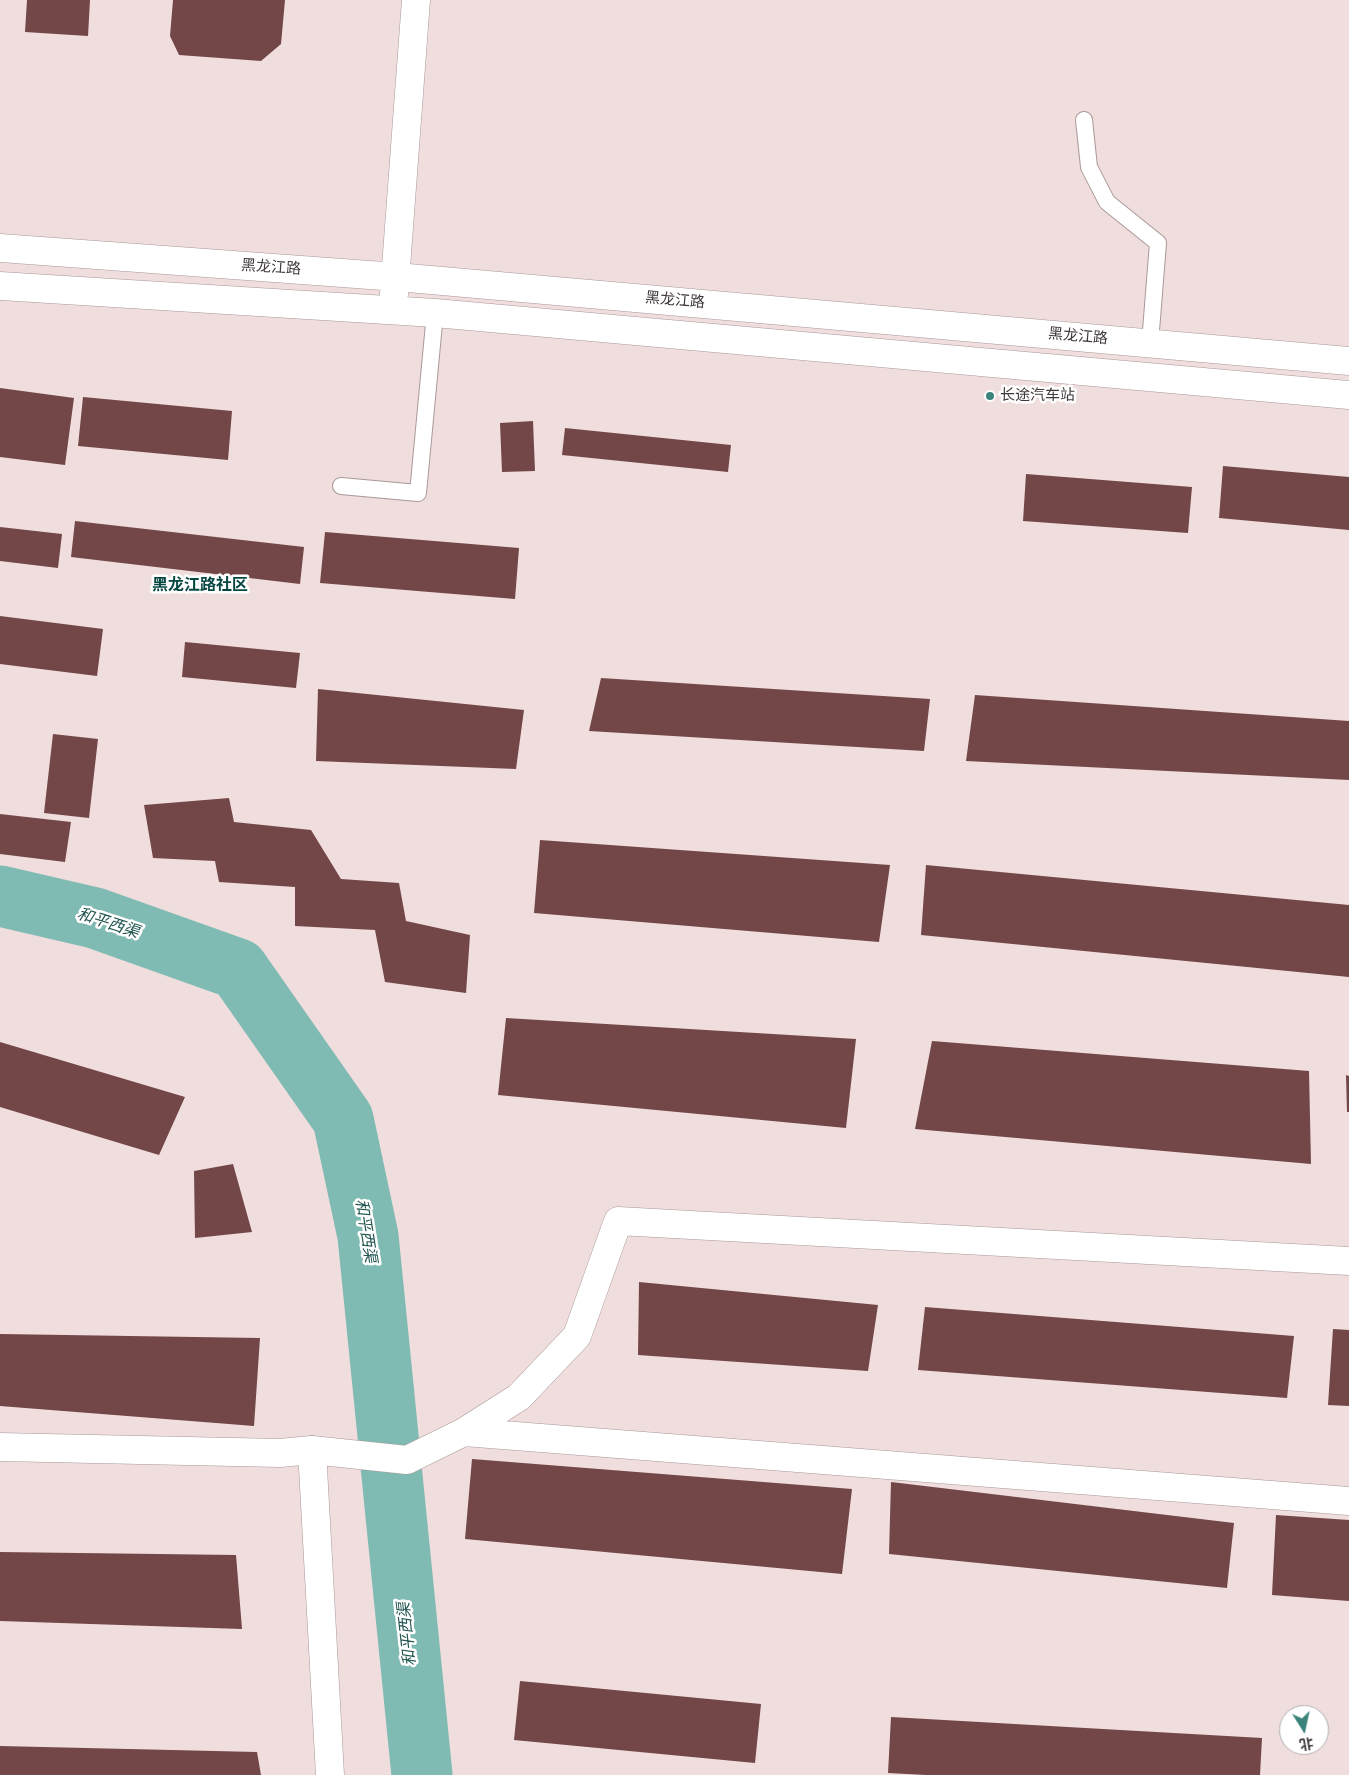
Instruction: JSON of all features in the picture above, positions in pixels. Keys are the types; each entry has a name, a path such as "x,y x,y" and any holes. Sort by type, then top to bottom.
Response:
{"street":[{"path":"392,310 397,277 416,0"},
{"name":"黑龙江路","path":"0,248 397,277 1349,361"},
{"path":"0,286 435,313 1349,395"},
{"path":"0,1448 280,1453 313,1450 407,1460 464,1432 519,1397 577,1336 618,1221 1349,1261"},
{"path":"464,1432 1349,1501"},
{"path":"313,1450 330,1775"}],"lane":[{"path":"1084,120 1089,167 1107,202 1158,243 1150,343"},
{"path":"341,486 418,493 435,313"}],"building":[{"path":"27,0 90,0 88,36 25,32"},
{"path":"173,0 285,0 281,44 261,61 179,55 170,36"},
{"path":"0,388 74,398 65,465 0,457"},
{"path":"83,397 232,411 228,460 78,446"},
{"path":"533,421 535,471 502,472 500,423"},
{"path":"565,428 731,445 728,472 562,455"},
{"path":"1223,466 1349,477 1349,530 1219,518"},
{"path":"1026,474 1192,487 1188,533 1023,521"},
{"path":"75,521 304,547 300,584 71,557"},
{"path":"0,527 62,534 58,568 0,561"},
{"path":"325,532 519,548 515,599 320,583"},
{"path":"0,616 103,629 97,676 0,664"},
{"path":"185,642 300,653 296,688 182,677"},
{"path":"601,678 930,699 924,751 589,731"},
{"path":"318,689 524,710 516,769 316,761"},
{"path":"975,695 1349,721 1349,780 966,761"},
{"path":"53,734 98,739 89,818 44,813"},
{"path":"229,798 234,822 311,830 341,879 399,883 406,921 470,935 466,993 385,982 375,930 295,926 295,887 219,882 215,861 153,858 144,805"},
{"path":"0,814 71,822 65,862 0,854"},
{"path":"540,840 890,865 879,942 534,913"},
{"path":"926,865 1349,905 1349,977 921,935"},
{"path":"506,1018 856,1039 846,1128 498,1095"},
{"path":"932,1041 1309,1071 1311,1164 915,1129"},
{"path":"0,1042 185,1097 159,1155 0,1107"},
{"path":"1346,1075 1349,1076 1349,1112 1347,1112"},
{"path":"233,1164 252,1232 195,1238 194,1171"},
{"path":"639,1282 878,1305 868,1371 638,1355"},
{"path":"925,1307 1294,1336 1287,1398 918,1370"},
{"path":"1333,1329 1349,1330 1349,1406 1328,1405"},
{"path":"0,1334 260,1338 254,1426 0,1406"},
{"path":"472,1459 852,1489 842,1574 465,1539"},
{"path":"891,1482 1234,1523 1227,1588 889,1554"},
{"path":"1276,1515 1349,1520 1349,1601 1272,1595"},
{"path":"0,1552 236,1555 242,1629 0,1621"},
{"path":"520,1681 761,1704 755,1763 514,1740"},
{"path":"891,1717 1262,1738 1260,1775 926,1775 888,1773"},
{"path":"0,1746 257,1752 261,1775 0,1775"}],"waterway":[{"name":"和平西渠","path":"0,896 95,918 238,969 343,1119 368,1236 422,1775"}],"place":[{"name":"长途汽车站","path":"990,396"}],"district":[{"name":"黑龙江路社区","path":"200,586"}]}
